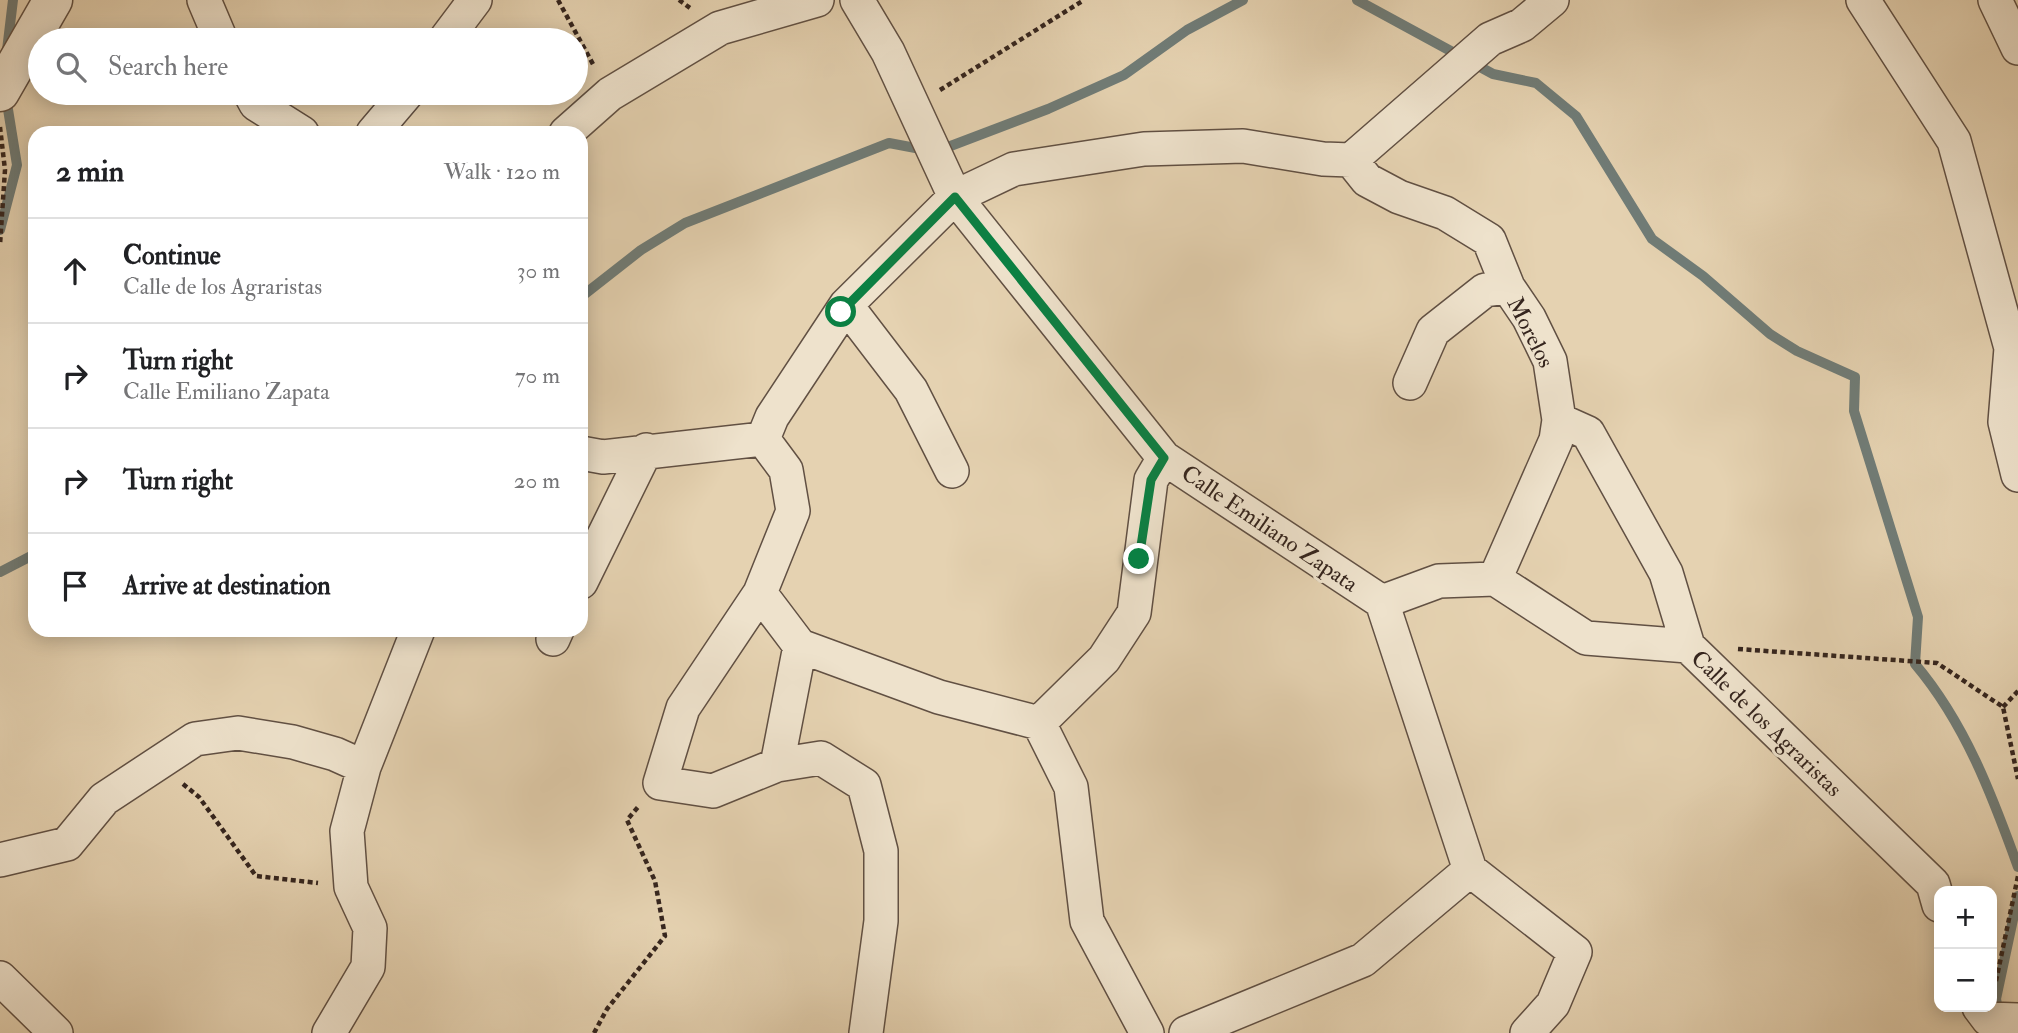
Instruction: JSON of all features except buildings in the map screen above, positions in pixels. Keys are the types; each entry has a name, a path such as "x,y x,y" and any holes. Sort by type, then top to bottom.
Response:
{"street":[{"path":"37,28 53,0"},
{"path":"204,0 217,28"},
{"path":"454,28 475,0"},
{"path":"574,126 610,94 720,28 817,0"},
{"name":"Calle Emiliano Zapata","path":"857,0 888,52 955,197 1164,458 1382,602"},
{"path":"1351,160 1490,39 1522,25 1552,0"},
{"path":"1863,0 1955,141 2015,349 2005,422 2018,475"},
{"path":"1995,0 2018,48"},
{"path":"0,92 28,43"},
{"path":"259,105 291,126"},
{"path":"379,126 397,105"},
{"path":"763,439 772,417 846,305 955,197 1014,169 1144,149 1243,146 1351,160 1367,180 1399,197 1445,213 1489,240 1508,287 1485,290 1433,331 1410,383"},
{"name":"Morelos","path":"1508,287 1529,318 1550,361 1559,420"},
{"path":"846,305 911,390 951,471"},
{"path":"1495,579 1556,440 1559,420"},
{"name":"Calle de los Agraristas","path":"1559,420 1588,433 1666,573 1688,646 1934,888"},
{"path":"588,454 603,457 646,450 763,439"},
{"path":"763,439 786,470 793,511 760,593 683,708 660,783 713,791 777,765 821,758 863,786 881,863 881,922 866,1033"},
{"path":"588,568 646,450"},
{"path":"1039,723 1104,659 1134,613 1151,480 1164,458"},
{"path":"1527,1033 1553,1004 1575,952 1471,870 1382,602 1438,582 1495,579 1586,638 1688,646"},
{"path":"760,593 800,646 939,697 1039,723 1071,787 1087,922 1147,1033"},
{"path":"329,1033 368,967 370,928 351,887 348,831 364,768 415,637"},
{"path":"777,765 800,646"},
{"path":"0,860 67,844 104,799 195,739 238,733 293,742 335,754 364,768"},
{"path":"1186,1033 1363,960 1471,870"},
{"path":"0,978 56,1033"},
{"path":"1988,1012 1988,1019 2018,1020"}],"path":[{"path":"558,0 573,28"},
{"path":"912,107 1084,0"},
{"path":"588,54 610,94"},
{"path":"0,127 5,170 0,245"},
{"path":"1688,646 1937,663 2003,707 2018,779"},
{"path":"2003,707 2018,691"},
{"path":"157,764 199,797 257,876 351,887"},
{"path":"594,1033 607,1009 666,936 655,881 627,820 660,783"},
{"path":"1997,958 2018,876"}],"waterway":[{"path":"7,50 13,0"},
{"path":"940,150 1048,109 1124,75 1187,30 1243,0"},
{"path":"1357,0 1493,74 1536,83 1576,116 1652,239 1703,276 1770,334 1797,351 1855,377 1854,411 1918,617 1915,664 1949,710 1963,735 1998,813 2018,867"},
{"path":"0,230 17,165 6,97"},
{"path":"588,292 641,250 685,223 889,143 926,150"},
{"path":"0,572 28,558"},
{"path":"1999,1015 1996,999 2018,896"}],"route":[{"path":"841,312 955,197 1164,458 1151,480 1139,559"}]}
